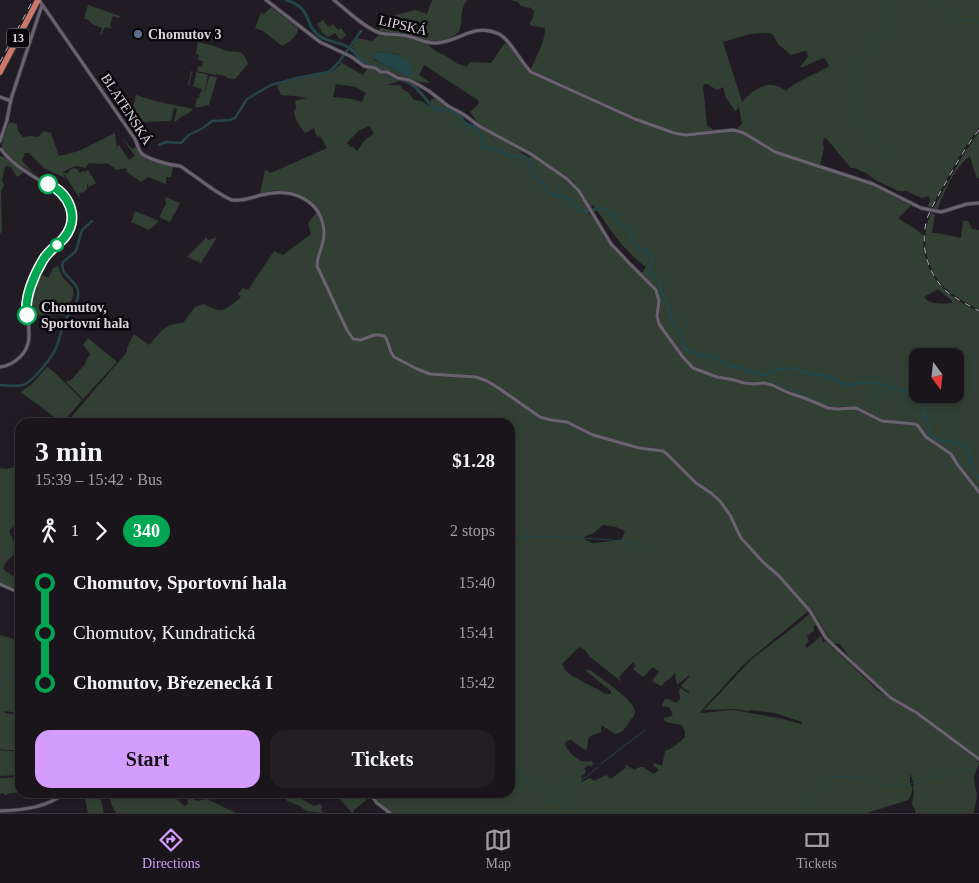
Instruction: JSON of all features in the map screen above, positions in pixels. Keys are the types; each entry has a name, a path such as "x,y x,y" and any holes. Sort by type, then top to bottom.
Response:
{"highway":[{"name":"13","path":"0,68 37,2"},
{"name":"13","path":"0,72 37,2"}],"street":[{"path":"266,0 320,42 352,57 364,66 387,72 417,84 480,126 543,162 573,184 616,250 656,290 659,298 656,316 659,324 693,368 717,377 744,383 772,385 828,408 856,408 882,421 915,424 924,436 951,454 979,492"},
{"name":"LIPSKÁ","path":"334,0 370,29 436,44 477,30 498,33 504,37 531,72 635,119 666,130 681,134 733,130 744,133 774,152 873,184 921,208 942,212 967,204 979,203"},
{"path":"0,141 37,2"},
{"name":"BLATENSKÁ","path":"37,2 135,139 141,153 145,156 180,166 232,200 243,200 276,193 296,195 313,205 318,213 324,235 317,259 317,266 347,330 354,339 360,340 374,335 384,336 394,357 417,369 430,374 476,377 497,387 540,417 567,422 599,437 639,448 663,451 696,483 720,501 730,515 741,538 779,576 810,611 826,638 834,646 890,698 917,713 979,759"},
{"path":"0,97 11,102"},
{"path":"0,136 3,131"},
{"path":"0,150 27,172 60,190 70,209 72,219 65,237 43,259 29,291 26,305 30,335 28,346 18,360 12,364 0,367"},
{"path":"0,584 15,591"},
{"path":"0,811 35,808 57,798"},
{"path":"373,798 390,813"}],"shaded area":[{"path":"432,0 467,0 463,7 461,26 455,35 436,42 378,31 392,16 415,10 427,14"},
{"path":"511,0 979,0 979,128 961,153 931,208 928,206 929,196 922,198 906,191 898,191 877,181 866,173 851,168 825,137 820,165 775,151 738,129 742,124 739,107 735,111 726,98 723,87 717,90 707,84 703,86 707,125 712,131 686,133 666,129 636,118 538,75 531,69 542,44 545,28 530,25 534,11 531,8 521,6 518,2","holes":["769,33 791,55 807,52 808,57 800,67 823,58 829,66 795,84 786,91 774,85 763,86 742,102 723,42 750,34"]},
{"path":"88,5 120,16 119,18 113,16 110,25 111,28 116,30 105,27 100,35 102,28 84,18"},
{"path":"271,7 298,28 295,36 282,46 263,31 255,28 261,13 264,14"},
{"path":"323,20 328,27 333,24 338,30 341,28 346,35 340,40 335,33 328,37 321,32 317,24"},
{"path":"380,34 406,37 427,44 437,52 466,67 471,62 491,63 505,43 508,44 530,73 635,120 681,136 733,131 743,134 774,153 872,185 910,205 898,218 921,233 921,235 923,233 926,261 931,272 946,291 979,312 979,491 952,454 926,437 918,426 889,422 873,417 856,407 833,408 772,384 748,383 717,376 694,367 659,323 658,293 641,274 646,267 623,246 593,205 591,207 574,182 534,154 477,124 470,112 478,105 479,101 424,65 419,75 431,83 413,80 362,62 356,57 352,47 357,38 372,41","holes":["375,53 397,54 409,63 406,76 374,60 373,57","938,289 952,301 952,303 941,304 926,300 924,297"]},
{"path":"198,42 227,51 240,52 248,64 235,79 197,71 198,66 202,67 203,61 198,60 199,55 196,54"},
{"path":"385,52 401,56 407,61 411,66 412,77 406,76 373,58 375,53"},
{"path":"340,62 363,75 368,68 379,71 399,81 387,85 401,85 402,89 408,92 414,100 421,101 431,107 431,100 435,98 465,116 463,119 468,123 467,125 472,126 474,124 523,151 521,152 528,158 531,156 562,176 579,193 590,212 588,214 592,216 611,245 653,287 658,298 656,319 686,362 701,372 734,380 768,385 823,407 856,408 872,418 915,425 924,436 948,452 979,494 979,758 919,713 888,694 854,663 840,644 832,643 811,608 809,609 742,537 731,514 721,501 697,483 663,450 639,447 593,434 567,421 540,417 497,386 476,376 430,373 417,368 394,356 387,338 379,334 361,339 351,336 318,266 318,259 325,235 320,214 314,203 301,195 275,190 260,194 265,170 271,173 327,148 320,136 317,137 314,128 305,133 296,119 294,113 296,109 295,101 307,98 281,95 277,85 331,72 341,64","holes":["336,84 356,87 366,93 362,102 333,97","369,126 374,133 364,141 357,151 350,147 347,143 358,131"]},
{"path":"191,71 193,72 189,85 193,86 195,72 208,75 203,101 209,77 217,77 209,105 195,107 202,89 188,85"},
{"path":"136,95 193,109 174,122 177,109 174,108 171,121 142,122 135,116 124,120 134,116 132,111"},
{"path":"9,122 17,124 18,131 23,137 38,137 44,131 51,133 59,156 79,151 115,133 117,151 117,146 119,145 129,160 135,156 122,138 132,149 136,147 142,157 173,167 171,177 166,177 166,184 148,177 141,182 126,171 125,168 117,170 107,163 89,163 85,168 79,166 63,172 65,178 44,168 29,153 25,153 22,161 35,174 16,162 3,150 3,140"},
{"path":"979,132 979,178 977,178 970,156 954,174 937,210 933,209 963,155"},
{"path":"0,156 24,172 17,177 11,167 5,166 2,180 4,185 1,192 2,231 0,234"},
{"path":"74,168 80,173 88,170 96,183 89,187 87,183 87,189 79,193 79,197 64,174 67,174"},
{"path":"165,197 180,203 170,222 159,217 166,204"},
{"path":"135,211 159,221 149,230 131,222"},
{"path":"317,212 322,224 323,237 316,266 346,331 356,341 374,336 383,337 393,357 430,375 476,378 487,382 540,418 567,422 592,436 639,449 663,452 724,507 740,538 779,577 807,612 743,665 700,712 733,710 802,724 802,722 775,713 735,709 704,710 752,659 809,614 817,624 813,627 815,630 807,636 809,641 805,645 807,648 821,636 823,642 826,641 876,689 918,716 979,762 974,777 977,794 973,813 916,813 912,805 914,784 910,773 912,790 908,800 867,813 392,813 383,806 376,798 515,798 515,418 70,418 127,352 134,334 149,345 167,327 183,323 195,307 204,304 216,310 224,310 241,297 238,294 243,288 248,290 274,251 283,255 311,234 308,223","holes":["603,525 625,531 621,540 592,543 584,539 585,536 594,533","579,647 585,650 590,657 622,682 619,677 633,662 636,666 633,669 643,677 653,667 659,672 652,681 662,686 676,673 677,685 690,676 681,686 689,694 681,688 679,690 680,699 678,702 675,703 665,699 662,706 669,707 673,715 664,718 664,720 682,725 685,737 665,751 662,766 653,764 659,770 654,774 643,767 634,770 627,765 625,766 627,769 625,768 611,779 606,775 594,781 590,778 582,782 581,777 586,772 584,768 594,764 591,761 587,762 576,758 565,745 566,741 571,740 585,750 587,749 590,736 601,732 601,726 615,734 620,733 634,716 635,712 634,707 624,696 590,670 586,669 586,671 611,691 611,694 606,694 572,676 565,670 562,664"]},
{"path":"931,213 935,214 932,233 961,238 963,221 968,221 972,229 979,230 979,310 947,290 932,270 928,261 925,242"},
{"path":"205,237 209,240 217,237 201,263 187,257 205,239"},
{"path":"58,266 63,278 73,289 74,294 69,307 64,315 35,315 30,300 40,275 49,277 53,268"},
{"path":"88,338 117,362 83,399 66,382 71,380 86,363 90,355 83,345"},
{"path":"47,367 82,400 66,418 56,418 21,392 31,385"},
{"path":"15,467 15,525 9,531 15,545 15,552 3,568 15,577 15,590 0,582 0,468"},
{"path":"0,635 15,640 15,646 13,646 15,646 15,712 4,711 5,713 15,714 15,750 0,749"},
{"path":"0,750 15,752 15,775 0,776"},
{"path":"15,777 15,793 7,795 4,795 4,793 0,794 0,778"},
{"path":"100,798 104,813 88,813 85,799"},
{"path":"110,798 174,798 184,806 188,804 188,798 197,801 207,799 236,813 116,813"},
{"path":"298,798 314,806 320,804 322,806 321,810 324,813 306,811 286,799"},
{"path":"339,798 369,798 354,810 352,813"}],"waterway":[{"path":"286,0 305,12 315,32 321,37 346,46 366,63 409,83 418,89 435,109 448,110 457,114 465,123 474,127 481,135 485,149 496,149 510,156 526,157 534,176 542,182 550,194 568,198 582,212 602,208 610,212 619,224 627,228 638,248 652,255 653,259 649,272 659,282 673,324 681,332 686,350 763,375 782,368 794,369 822,375 848,385 867,382 878,383 923,396 923,413 928,421 929,435 937,440 960,444 966,447 971,464 979,478"},
{"path":"890,0 888,18 882,34 861,60 857,77 857,97 860,120 891,157"},
{"path":"935,0 955,16 979,22"},
{"path":"159,145 166,142 181,143 189,135 212,121 235,118 247,99 271,85 329,72 339,62 361,31"},
{"path":"0,385 17,386 27,383 42,369 54,352 64,322 78,295 77,287 63,271 63,262 76,251 82,230 92,221"},
{"path":"770,378 775,383 831,405 863,407"},
{"path":"876,383 877,400"},
{"path":"878,383 900,405 920,421 929,432"},
{"path":"877,402 877,415"},
{"path":"934,403 940,408 947,419 955,438"},
{"path":"940,440 953,453 963,469"},
{"path":"515,536 611,540 635,543 647,547"},
{"path":"0,684 15,673"},
{"path":"601,764 645,730"},
{"path":"553,801 565,788 586,777 598,767"},
{"path":"796,813 807,808 819,786 829,777 856,778 885,786 895,786 907,785 944,774 973,770"},
{"path":"515,771 526,779 539,783 550,800 563,801 577,811 584,813"}],"railway":[{"path":"0,62 33,0"},
{"path":"979,130 961,155 932,207 925,226 924,236 926,256 933,275 946,291 979,311"}],"bus line":[{"name":"340","path":"27,315 26,301 43,259 65,237 72,219 70,206 64,195 60,190 48,184"}],"place":[{"name":"Chomutov 3","path":"138,34"},
{"name":"Chomutov, Sportovní hala","path":"27,315"}]}
